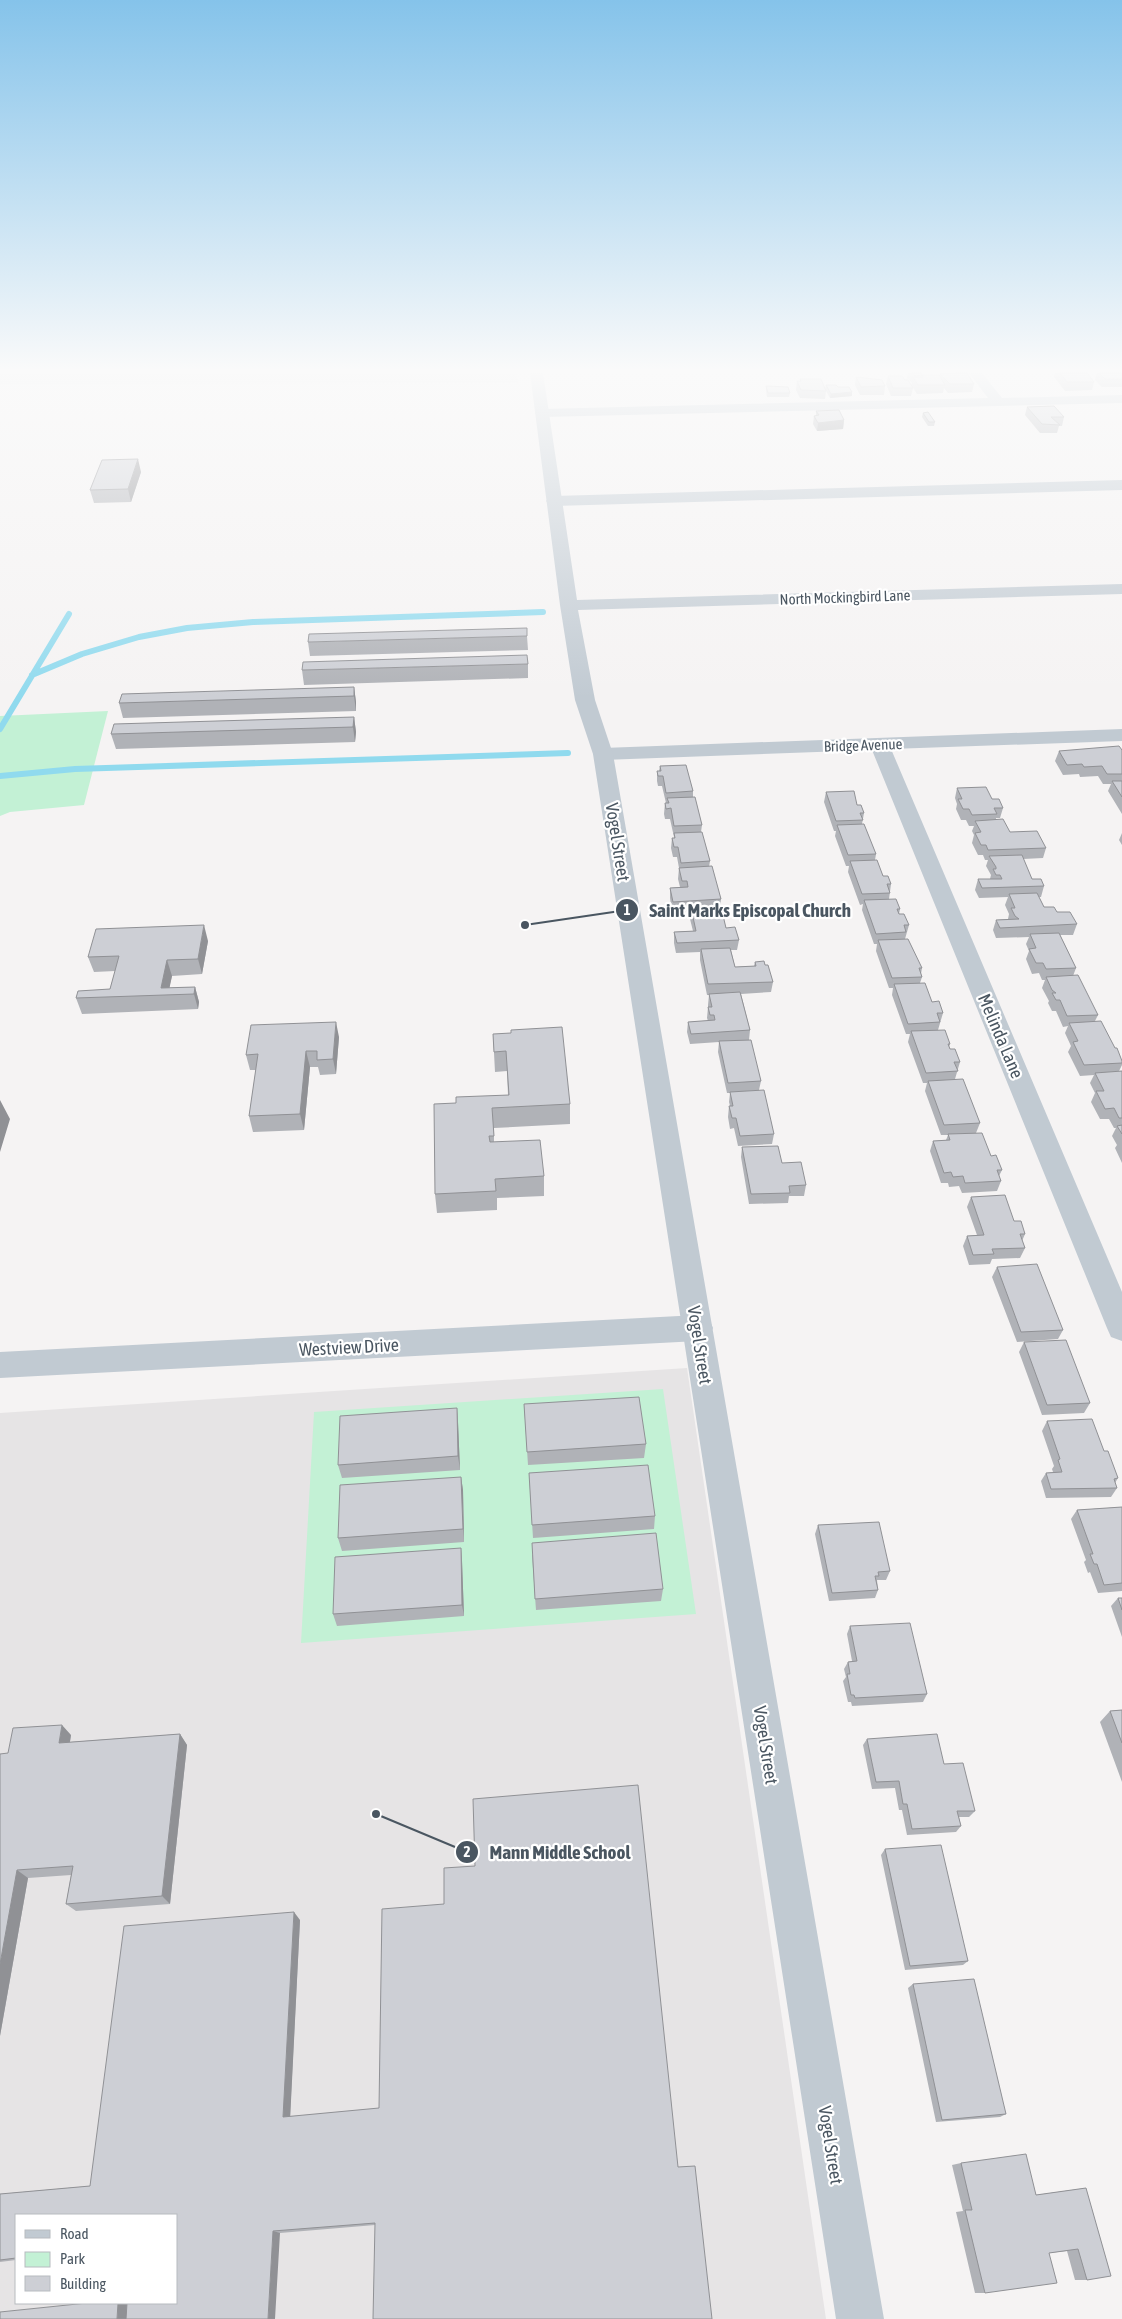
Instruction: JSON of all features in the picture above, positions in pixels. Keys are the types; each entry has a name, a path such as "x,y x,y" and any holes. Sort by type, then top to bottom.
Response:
{"street":[{"name":"Vogel Street","path":"551,481 569,605 586,700 603,754 860,2319"},
{"path":"554,501 1122,485"},
{"name":"North Mockingbird Lane","path":"569,605 1122,589"},
{"name":"Bridge Avenue","path":"603,754 1122,735"},
{"name":"Melinda Lane","path":"879,744 1122,1328"},
{"name":"Westview Drive","path":"0,1365 698,1328"}],"shaded area":[{"path":"687,1368 826,2319 0,2319 0,1413"}],"green space":[{"path":"108,711 84,805 10,812 0,816 0,716"},
{"path":"663,1389 696,1614 301,1643 314,1412"}],"building":[{"path":"94,481 131,481 128,489 90,490"},
{"path":"527,628 527,636 308,642 309,634"},
{"path":"527,655 528,664 302,670 303,662"},
{"path":"354,687 354,696 119,703 122,694"},
{"path":"354,717 353,727 111,734 114,724"},
{"path":"1119,746 1122,750 1122,774 1107,774 1102,766 1084,767 1082,764 1067,765 1059,751"},
{"path":"686,765 693,791 666,793 663,776 658,776 657,771 661,771 660,766"},
{"path":"1112,781 1122,781 1122,797"},
{"path":"986,787 992,799 999,799 1003,808 994,808 997,814 972,815 969,809 963,809 958,799 962,799 957,788"},
{"path":"854,791 857,805 861,805 864,813 860,813 863,820 836,821 826,792"},
{"path":"695,797 702,825 674,826 671,808 666,809 665,803 669,803 667,798"},
{"path":"1003,819 1010,832 1037,831 1046,848 988,850 986,845 981,845 975,833 981,832 975,821"},
{"path":"864,824 876,854 848,855 837,825"},
{"path":"702,832 710,861 681,863 678,847 674,847 672,838 675,838 674,833"},
{"path":"1022,855 1032,879 1041,879 1044,886 982,888 978,879 1002,879 1000,875 996,875 993,869 996,869 996,867 989,856"},
{"path":"877,860 883,876 888,876 891,884 887,884 890,893 862,894 850,861"},
{"path":"712,866 721,899 673,902 670,888 688,887 687,881 682,881 679,868"},
{"path":"1037,893 1044,907 1054,907 1057,912 1070,912 1077,924 1000,928 996,920 1019,919 1011,908 1015,908 1009,894"},
{"path":"896,899 900,909 897,909 899,914 904,914 909,925 904,925 906,932 876,934 864,900"},
{"path":"721,907 726,928 735,927 739,940 677,943 674,932 696,931 691,908"},
{"path":"204,925 198,959 167,960 161,988 195,987 194,994 76,998 78,991 110,989 119,956 88,957 96,929"},
{"path":"1059,933 1076,968 1046,969 1043,963 1036,963 1029,949 1036,948 1030,934"},
{"path":"908,939 922,968 919,968 922,977 892,978 878,940"},
{"path":"730,948 735,967 756,966 755,962 764,961 765,965 768,965 773,982 708,984 701,949"},
{"path":"1078,975 1098,1015 1067,1016 1060,1000 1056,1000 1052,993 1056,993 1052,990 1046,977"},
{"path":"925,983 932,1002 939,1001 943,1013 937,1013 940,1022 908,1024 894,984"},
{"path":"740,992 750,1030 691,1034 688,1022 715,1020 714,1015 710,1015 708,1007 712,1007 709,994"},
{"path":"1101,1021 1115,1048 1117,1048 1122,1063 1084,1065 1073,1042 1078,1041 1069,1023"},
{"path":"336,1022 333,1059 317,1060 317,1051 306,1051 300,1114 249,1116 258,1054 246,1055 251,1025"},
{"path":"562,1027 570,1104 492,1108 494,1136 489,1136 490,1142 540,1140 544,1176 495,1179 496,1191 435,1194 434,1104 456,1103 456,1097 509,1095 506,1051 494,1052 493,1034 511,1033 511,1030"},
{"path":"945,1030 950,1049 955,1049 960,1062 954,1062 958,1071 926,1073 911,1031"},
{"path":"751,1040 761,1081 728,1083 719,1041"},
{"path":"1122,1071 1122,1118 1119,1118 1114,1108 1105,1109 1096,1091 1104,1091 1095,1073"},
{"path":"963,1079 980,1123 944,1125 928,1081"},
{"path":"764,1090 774,1134 740,1136 736,1118 732,1118 729,1106 733,1106 730,1092"},
{"path":"1122,1125 1122,1134 1117,1126"},
{"path":"982,1133 991,1156 996,1155 1002,1170 997,1170 1001,1181 965,1183 963,1176 953,1177 951,1172 944,1173 933,1141 950,1140 948,1134"},
{"path":"778,1146 782,1163 801,1162 806,1185 789,1186 790,1193 751,1194 742,1147"},
{"path":"1005,1195 1014,1221 1021,1221 1025,1234 1020,1234 1025,1248 992,1249 994,1254 973,1255 967,1236 984,1235 971,1197"},
{"path":"1037,1264 1063,1330 1021,1332 997,1267"},
{"path":"1066,1340 1090,1403 1047,1405 1024,1342"},
{"path":"639,1397 646,1444 527,1452 524,1404"},
{"path":"457,1408 458,1456 338,1465 340,1416"},
{"path":"1092,1419 1104,1451 1108,1451 1118,1478 1114,1479 1117,1488 1051,1489 1046,1473 1062,1472 1058,1460 1060,1459 1047,1421"},
{"path":"648,1465 655,1516 532,1525 529,1473"},
{"path":"461,1477 463,1529 338,1538 340,1485"},
{"path":"1122,1507 1122,1583 1104,1585 1097,1564 1094,1564 1090,1554 1093,1554 1077,1510"},
{"path":"879,1522 890,1571 878,1572 879,1576 875,1576 878,1590 832,1593 818,1525"},
{"path":"656,1533 663,1589 535,1599 532,1543"},
{"path":"461,1548 462,1605 333,1614 335,1557"},
{"path":"1118,1598 1122,1598 1122,1610"},
{"path":"910,1623 927,1694 855,1698 854,1695 851,1695 847,1674 850,1674 848,1662 857,1661 850,1626"},
{"path":"1122,1710 1122,1743 1110,1711"},
{"path":"62,1725 59,1743 180,1734 162,1896 66,1904 73,1866 17,1870 0,1964 0,1754 8,1753 13,1728"},
{"path":"937,1734 944,1764 963,1763 975,1811 957,1811 961,1826 912,1829 907,1804 903,1804 899,1781 876,1782 867,1739"},
{"path":"638,1785 678,2167 695,2166 712,2319 373,2319 375,2223 273,2231 268,2319 126,2319 127,2304 178,2304 178,2214 15,2214 15,2258 0,2260 0,2194 90,2186 124,1926 294,1912 283,2117 379,2108 382,1909 444,1904 444,1868 475,1866 473,1799"},
{"path":"941,1845 968,1961 910,1966 885,1849"},
{"path":"974,1979 1006,2114 942,2120 913,1984"},
{"path":"1026,2154 1036,2195 1086,2188 1111,2276 1087,2280 1078,2249 1049,2253 1057,2283 985,2293 965,2210 972,2210 961,2163"},
{"path":"77,2304 118,2304 117,2319 0,2319 0,2312"}],"waterway":[{"path":"33,675 82,654 139,637 187,628 253,622 543,612"},
{"path":"33,675 69,614"},
{"path":"0,729 33,675"},
{"path":"0,776 75,769 568,753"}],"place":[{"name":"Saint Marks Episcopal Church","path":"525,925"},
{"name":"Mann Middle School","path":"376,1814"}]}
